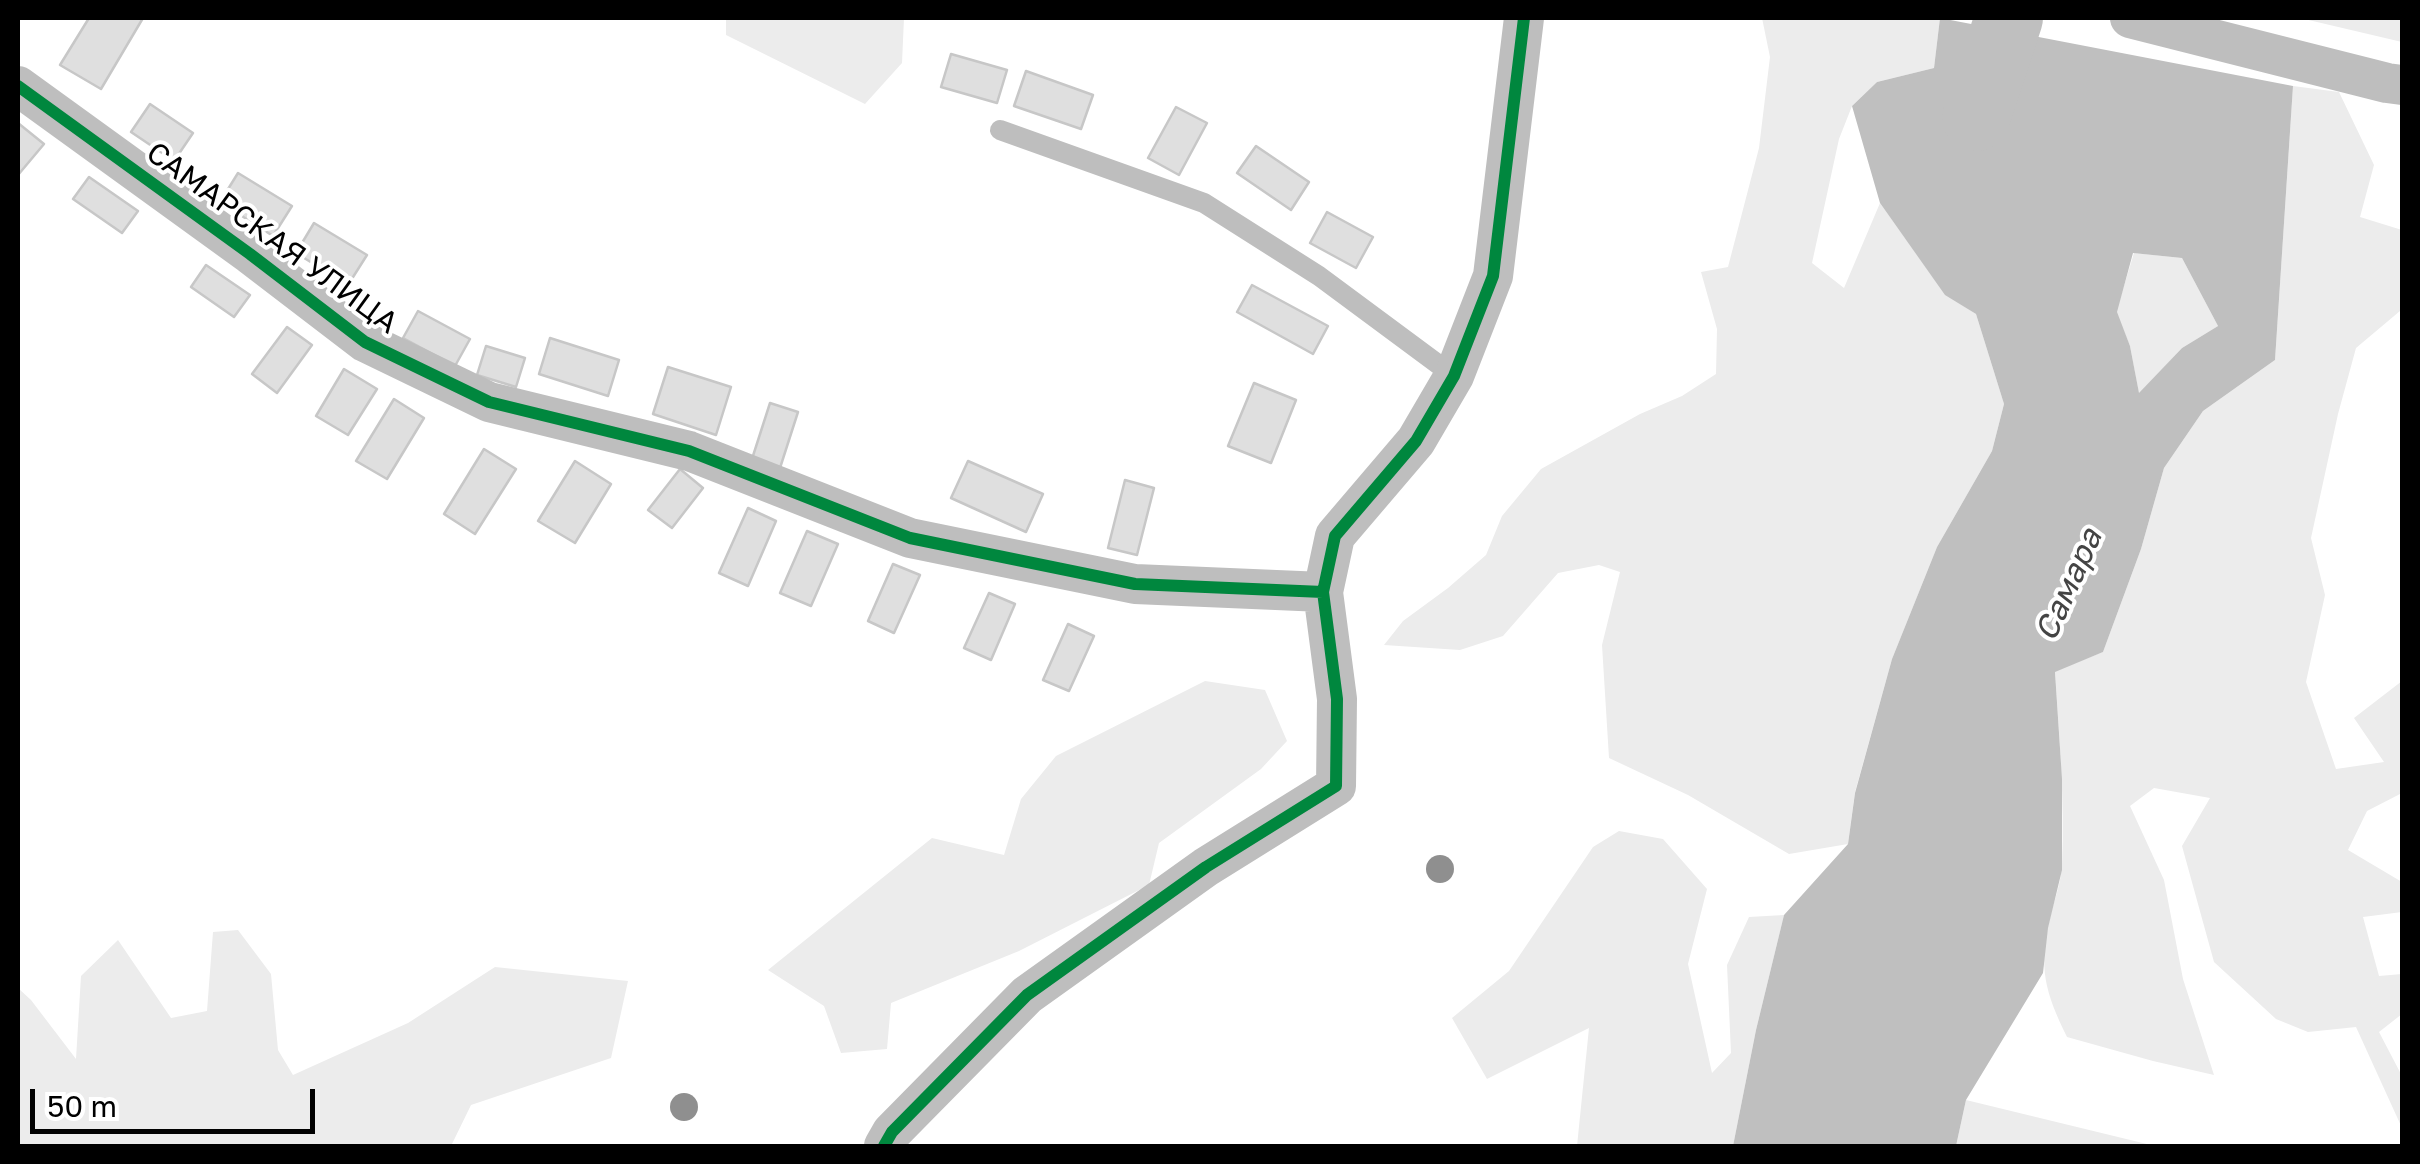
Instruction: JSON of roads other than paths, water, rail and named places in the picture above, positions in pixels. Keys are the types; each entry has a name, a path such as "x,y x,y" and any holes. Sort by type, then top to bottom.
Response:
{"street":[{"path":"884,1146 892,1132 1028,995 1206,867 1336,786 1337,698 1323,592 1336,536 1416,441 1454,376 1492,276 1524,18"},
{"path":"2130,18 2395,84"},
{"name":"САМАРСКАЯ УЛИЦА","path":"18,86 365,342 489,402 690,452 910,538 1134,584 1323,592"}],"lane":[{"path":"1000,130 1204,203 1318,276 1454,376"}],"water":[{"path":"1940,18 2293,86 2275,360 2203,411 2164,468 2141,549 2103,652 2055,672 2062,779 2062,870 2048,928 2043,973 1966,1100 1956,1146 1733,1146 1784,915 1848,844 1855,793 1892,659 1937,547 1992,451 2004,404 1976,314 1945,295 1880,203 1852,106 1877,82 1934,68","holes":["2133,253 2182,258 2218,326 2182,348 2139,393 2130,346 2117,312"]}],"waterway":[{"name":"Самара","path":"1976,117 2009,18"}]}
